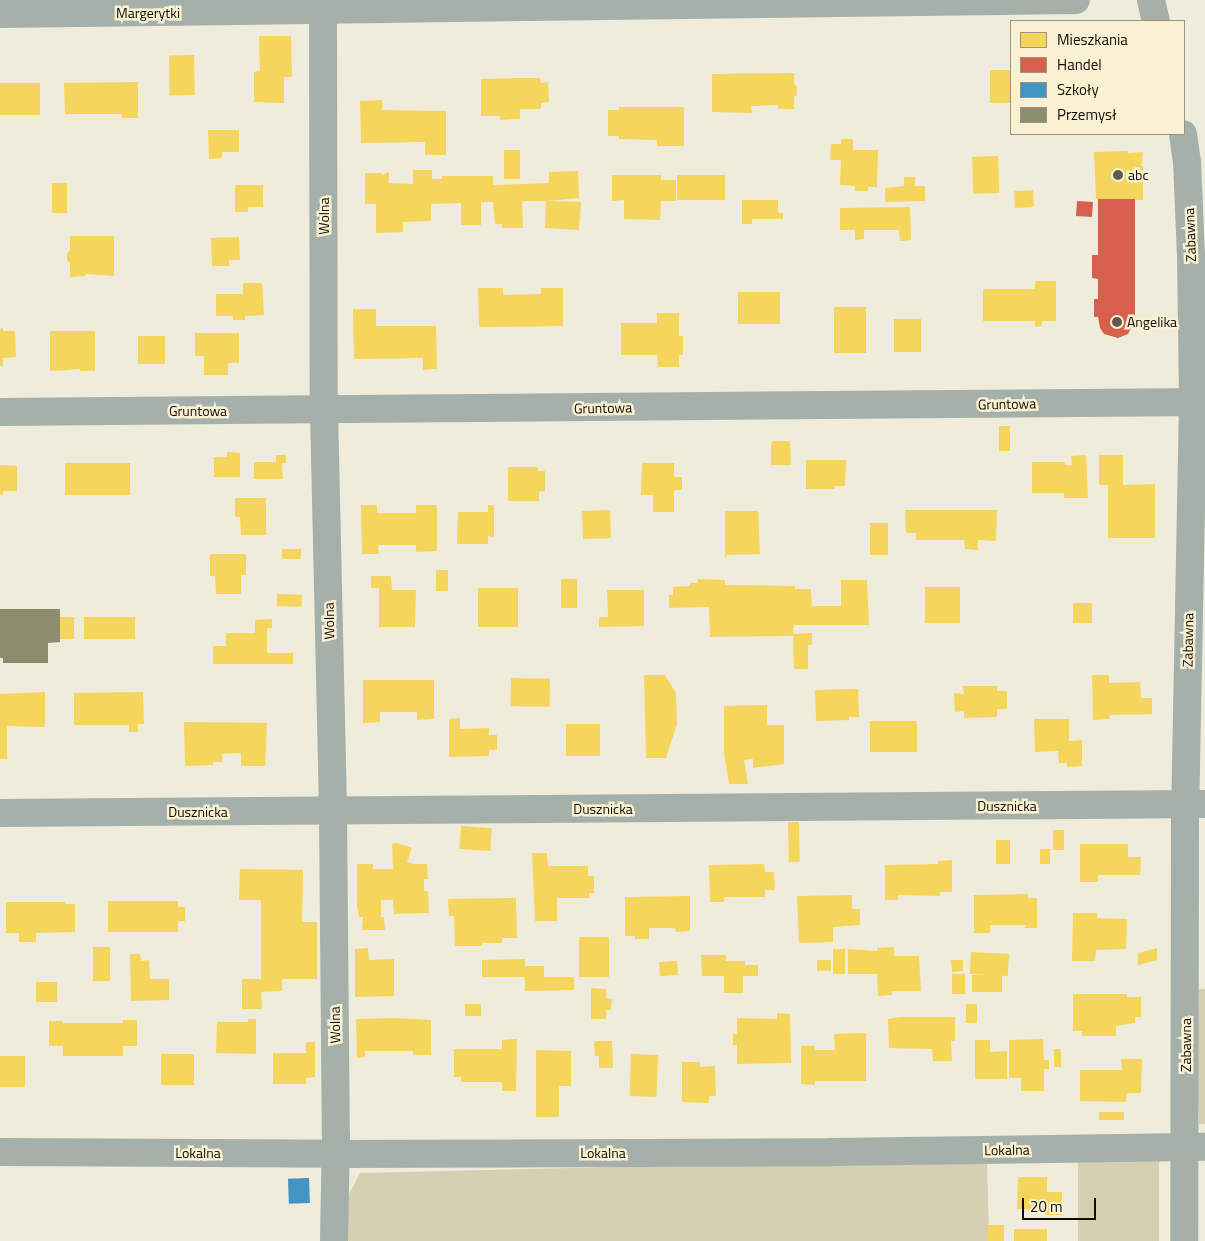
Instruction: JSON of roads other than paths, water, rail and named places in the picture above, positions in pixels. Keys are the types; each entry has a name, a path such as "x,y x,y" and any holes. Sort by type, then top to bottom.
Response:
{"street":[{"name":"Margerytki","path":"0,14 323,6 1076,0"},
{"path":"1151,0 1156,20"},
{"name":"Wolna","path":"323,6 324,410 333,811 336,1154 334,1241"},
{"name":"Zabawna","path":"1183,135 1187,161 1199,402 1195,804 1196,1147 1184,1241"},
{"name":"Gruntowa","path":"0,412 1199,402"},
{"name":"Dusznicka","path":"0,813 1195,804"},
{"name":"Lokalna","path":"0,1152 336,1154 822,1152 1196,1147"}],"place":[{"name":"abc","path":"1118,175"},
{"name":"Angelika","path":"1117,322"}]}
